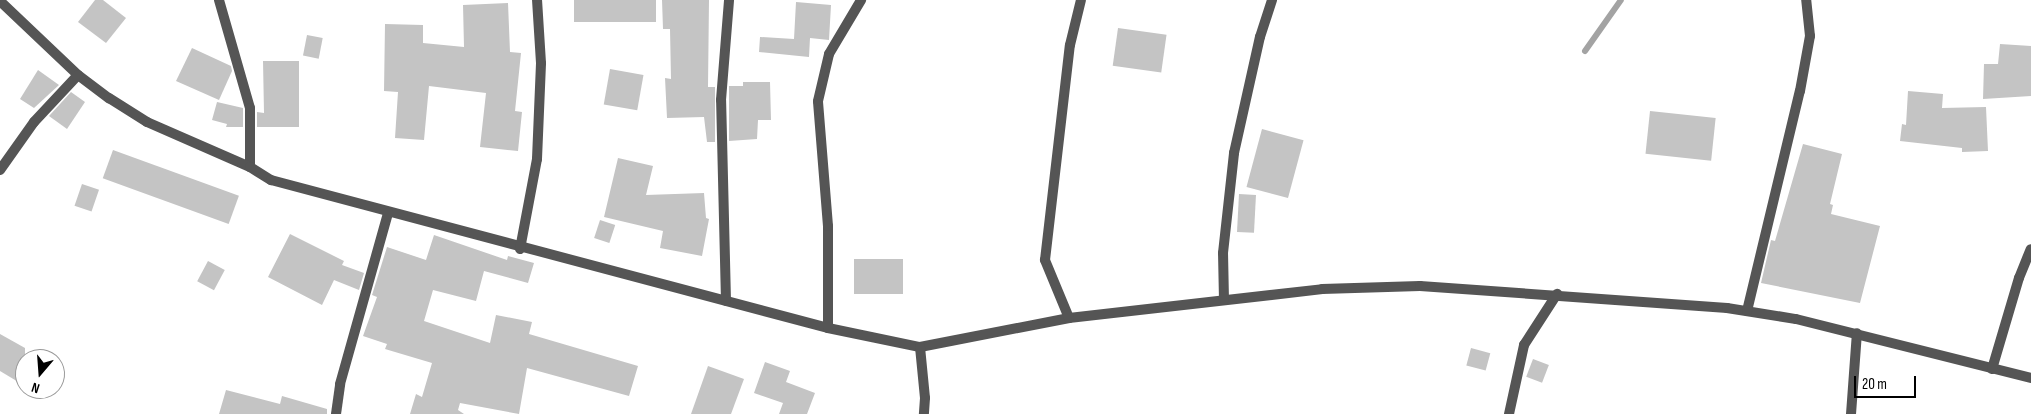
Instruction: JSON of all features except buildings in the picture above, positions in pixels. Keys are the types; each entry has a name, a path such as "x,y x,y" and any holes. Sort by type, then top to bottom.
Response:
{"street":[{"path":"219,0 250,108 250,167"},
{"path":"520,249 537,159 541,63 537,0"},
{"path":"726,301 721,100 729,0"},
{"path":"828,328 828,226 818,101 829,54 860,0"},
{"path":"1068,318 1045,260 1070,45 1081,0"},
{"path":"1224,300 1223,253 1234,153 1260,37 1272,0"},
{"path":"1747,311 1800,91 1810,36 1806,0"},
{"path":"0,1 78,75 147,122 250,167 272,180 520,249 828,328 920,347 1068,318 1322,289 1420,286 1557,294 1747,311 1857,333 2031,378"},
{"path":"0,170 34,122 78,75"},
{"path":"336,414 340,384 388,213"},
{"path":"1992,369 2019,278 2031,249"},
{"path":"1509,414 1524,345 1557,294"},
{"path":"1851,414 1857,333"},
{"path":"920,347 925,398 924,414"}],"waterway":[{"path":"1585,51 1621,0"}]}
